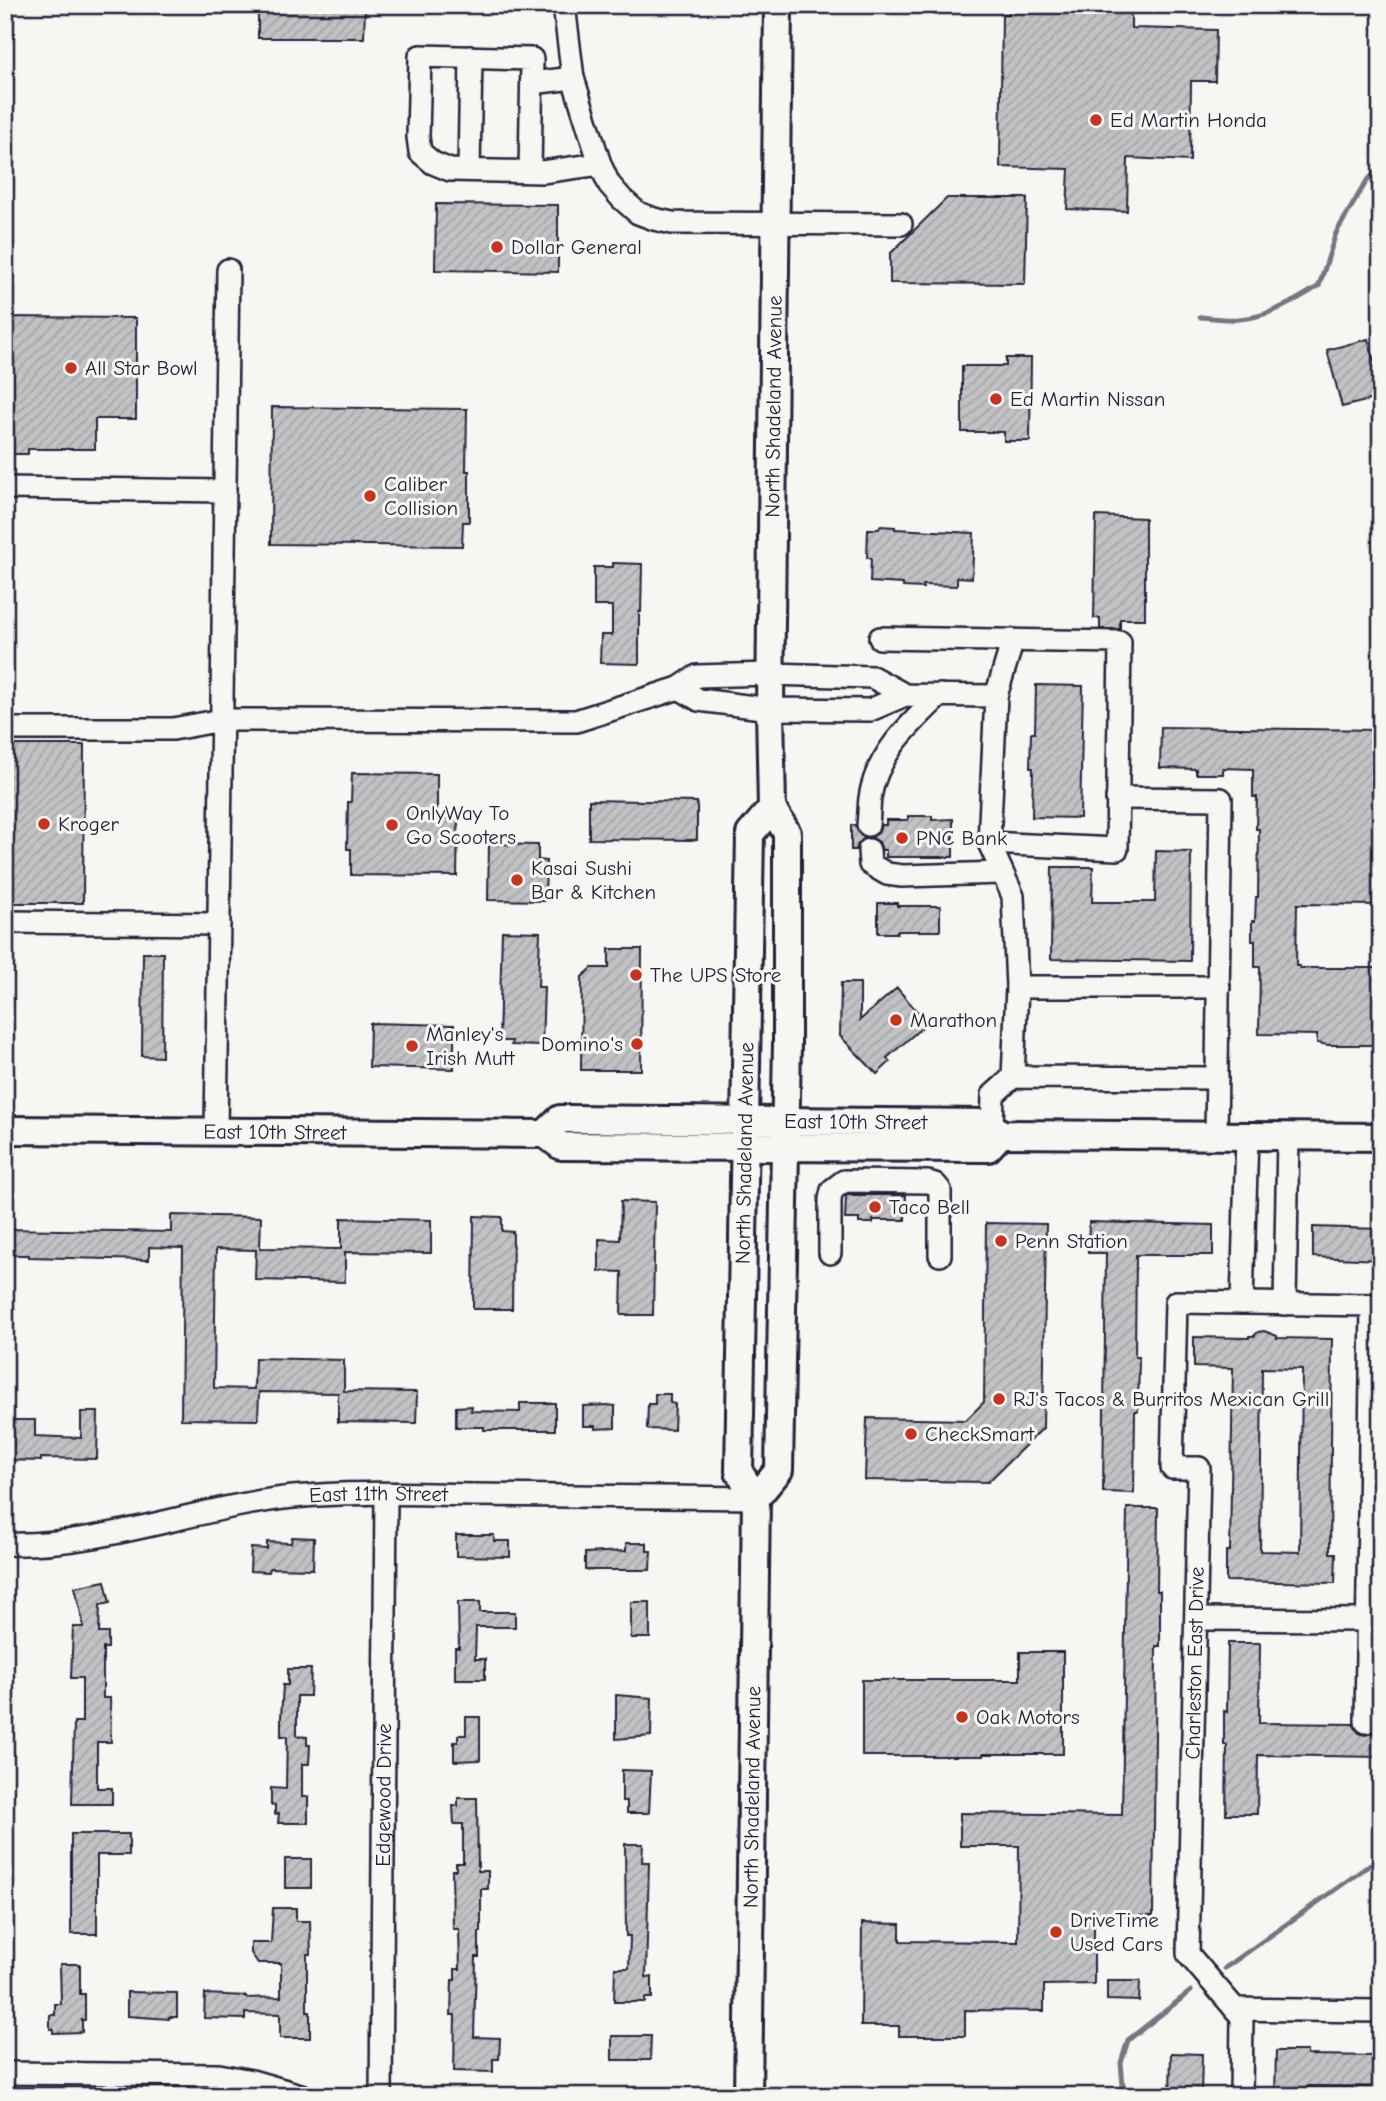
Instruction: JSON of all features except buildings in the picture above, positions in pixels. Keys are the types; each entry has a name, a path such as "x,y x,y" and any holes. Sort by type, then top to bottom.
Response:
{"main road":[{"name":"North Shadeland Avenue","path":"756,1498 779,1470 785,1147 787,833 772,808 770,709 778,5"},
{"name":"North Shadeland Avenue","path":"748,2096 756,1498 739,1472 750,834 772,808"},
{"name":"East 10th Street","path":"544,1134 560,1119 988,1123 996,1131 1381,1137"},
{"name":"East 10th Street","path":"5,1130 544,1134 561,1146 988,1148 996,1131"}],"street":[{"path":"564,5 573,78 600,164 609,184 622,200 638,213 672,223 901,224"},
{"path":"530,171 531,59 420,56 418,137 421,152 433,163 450,170 541,172 600,164"},
{"path":"468,170 471,57"},
{"path":"532,83 573,78"},
{"path":"216,1132 228,270"},
{"path":"5,488 225,491"},
{"path":"880,638 1120,642 1117,849 989,843"},
{"path":"1013,640 996,696 989,843 1013,896 1017,987 1013,1077"},
{"path":"5,729 173,729 222,720 576,721 679,688 697,676 770,674 872,677 905,695"},
{"path":"679,688 699,700 770,709 870,710 905,695 996,696"},
{"path":"868,825 870,797 883,759 907,728 940,695"},
{"path":"1117,798 1221,799 1216,1136"},
{"path":"869,850 870,864 887,874 902,876 1002,873"},
{"path":"5,922 219,923"},
{"path":"1017,987 1219,987"},
{"path":"996,1131 993,1095 1013,1077 1217,1078"},
{"path":"1247,1136 1242,1303 1372,1305 1366,1722"},
{"path":"1284,1304 1288,1136"},
{"path":"830,1253 830,1199 832,1191 844,1181 928,1182 935,1184 940,1190 940,1255"},
{"name":"Charleston East Drive","path":"1236,2009 1188,1954 1199,1468 1172,1468 1176,1302 1242,1303"},
{"name":"East 11th Street","path":"5,1544 30,1545 114,1534 217,1508 294,1497 386,1494 756,1498"},
{"name":"Edgewood Drive","path":"381,2096 386,1494"},
{"path":"1196,1619 1367,1620"},
{"path":"1236,2009 1378,2011"},
{"path":"1236,2009 1242,2017 1241,2096"},
{"path":"5,2073 219,2075 304,2096"}],"waterway":[{"path":"1200,317 1250,318 1291,303 1319,286 1336,233 1366,182 1381,167"},
{"path":"1225,1968 1381,1857"},
{"path":"1124,2096 1121,2063 1128,2040 1191,1991"}],"place":[{"name":"Ed Martin Honda","path":"1096,120"},
{"name":"Dollar General","path":"497,247"},
{"name":"All Star Bowl","path":"71,368"},
{"name":"Ed Martin Nissan","path":"996,399"},
{"name":"Caliber Collision","path":"370,496"},
{"name":"Kroger","path":"44,824"},
{"name":"OnlyWay To Go Scooters","path":"392,825"},
{"name":"PNC Bank","path":"902,838"},
{"name":"Kasai Sushi Bar & Kitchen","path":"517,880"},
{"name":"The UPS Store","path":"636,975"},
{"name":"Marathon","path":"896,1020"},
{"name":"Domino's","path":"637,1044"},
{"name":"Manley's Irish Mutt","path":"412,1046"},
{"name":"Taco Bell","path":"875,1207"},
{"name":"Penn Station","path":"1001,1241"},
{"name":"RJ's Tacos & Burritos Mexican Grill","path":"999,1399"},
{"name":"CheckSmart","path":"911,1434"},
{"name":"Oak Motors","path":"962,1717"},
{"name":"DriveTime Used Cars","path":"1056,1932"}]}
